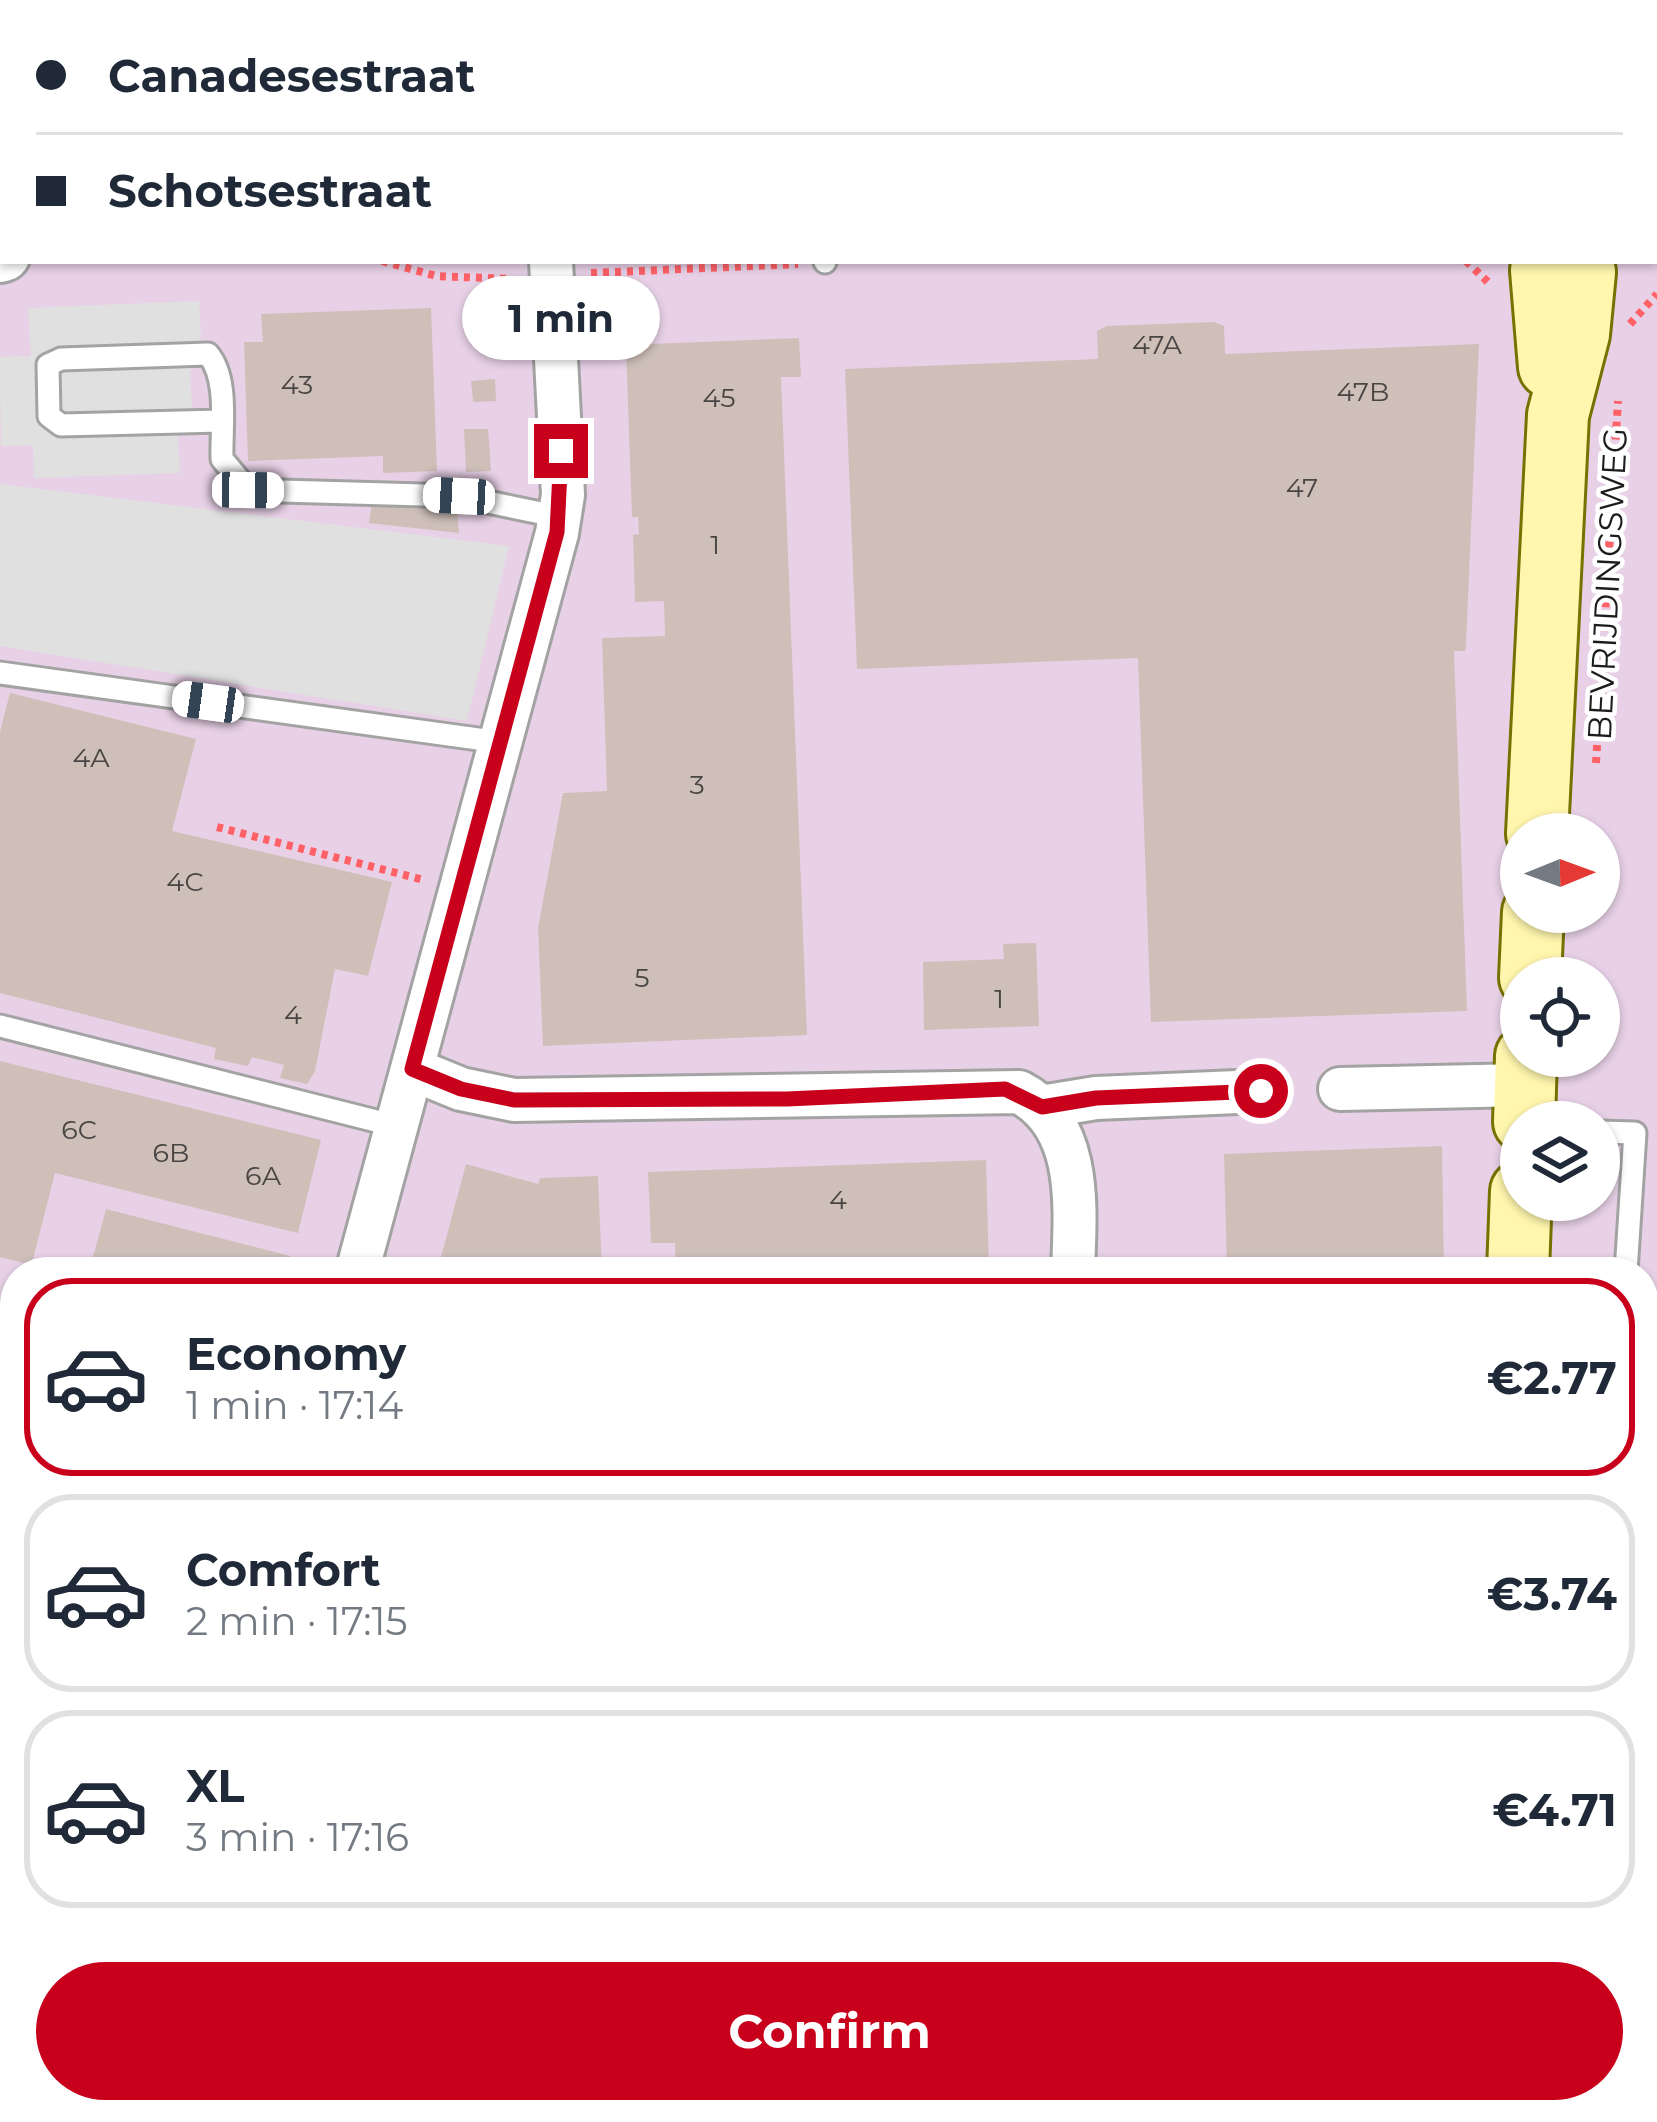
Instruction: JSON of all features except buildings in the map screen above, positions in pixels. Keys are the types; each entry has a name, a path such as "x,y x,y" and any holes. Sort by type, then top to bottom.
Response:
{"main road":[{"name":"BEVRIJDINGSWEG","path":"1538,813 1558,415 1542,332 1565,266"},
{"path":"1519,1257 1520,1221"}],"street":[{"path":"361,1257 560,517 552,268"},
{"path":"412,1069 461,1089 514,1100 787,1099 1005,1089 1042,1107 1066,1141 1072,1257"},
{"path":"1340,1089 1525,1088"},
{"path":"1042,1107 1096,1098 1261,1091"}],"lane":[{"path":"221,421 61,425 49,416 48,365 61,359 208,354 219,368 221,421 222,459 248,490 459,496 560,517"},
{"path":"0,673 500,742"},
{"path":"0,1026 396,1126"},
{"path":"1620,1133 1635,1133 1627,1257"}],"path":[{"path":"393,264 436,276 734,264"},
{"path":"1622,333 1657,294"},
{"name":"BEVRIJDINGSWEG","path":"1594,786 1619,381"},
{"path":"217,827 460,889"}],"shaded area":[{"path":"0,264 1657,264 1657,1257 0,1257"},
{"path":"199,301 201,337 190,374 192,405 178,439 180,473 34,478 33,445 1,446 0,357 31,356 28,308"},
{"path":"0,484 509,546 467,721 0,646"}],"route":[{"path":"561,451 563,495 557,532 412,1069 461,1089 514,1100 787,1099 1005,1089 1042,1107 1096,1098 1261,1091"}]}
